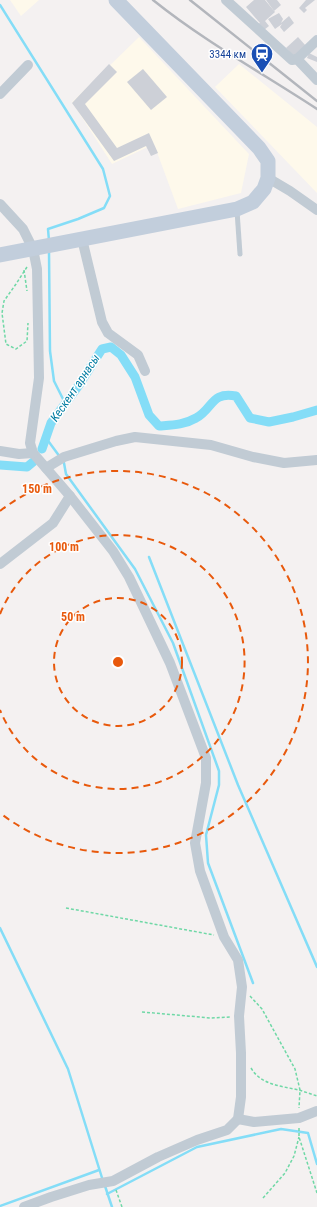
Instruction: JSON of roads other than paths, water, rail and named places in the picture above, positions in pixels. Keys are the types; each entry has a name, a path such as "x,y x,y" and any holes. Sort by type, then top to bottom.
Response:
{"main road":[{"path":"0,255 41,250 82,240 237,209 253,202 264,189 268,178 268,161 259,148 116,0"}],"street":[{"path":"226,0 292,60 297,59 317,40"},
{"path":"297,59 315,76"},
{"path":"0,94 28,64"},
{"path":"268,178 317,210"},
{"path":"0,204 41,250 37,269 39,378 30,443 33,453 114,551 129,577 170,663 206,758 206,783 195,843 200,871 224,937 238,960 242,987 239,1016 241,1097 238,1119 227,1130 197,1140 165,1154 113,1181 89,1185 24,1207"},
{"path":"82,240 102,322 108,333 138,355 146,371"},
{"path":"46,468 62,459 116,441 135,437 211,444 253,457 284,462 317,460"},
{"path":"0,452 19,454 33,453"},
{"path":"0,564 53,523 70,496"},
{"path":"238,1119 254,1122 299,1118 317,1111"}],"lane":[{"path":"237,209 240,254"}],"waterway":[{"path":"0,5 103,169 110,196 104,208 48,229 49,241"},
{"path":"49,252 50,351 54,381 65,403"},
{"name":"Кескент арнасы","path":"42,449 51,423 79,385 102,349 111,347 121,355 135,377 149,415 159,426 178,424 196,418 202,414 217,398 228,395 236,396 250,418 269,422 317,410"},
{"path":"46,438 60,457"},
{"path":"63,461 66,474 135,569 173,643 219,771 219,785 206,835 208,863 253,983"},
{"name":"Кескент арнасы","path":"0,465 27,467 33,462"},
{"path":"149,557 238,785 317,967"},
{"path":"0,928 68,1069 103,1181"},
{"path":"107,1194 197,1147 281,1129 308,1133 317,1164"},
{"path":"0,1206 99,1170"},
{"path":"105,1186 112,1207"}],"railway":[{"path":"153,0 213,43 317,109"},
{"path":"190,0 317,101"}],"place":[{"name":"3344 км","path":"262,74"}]}
